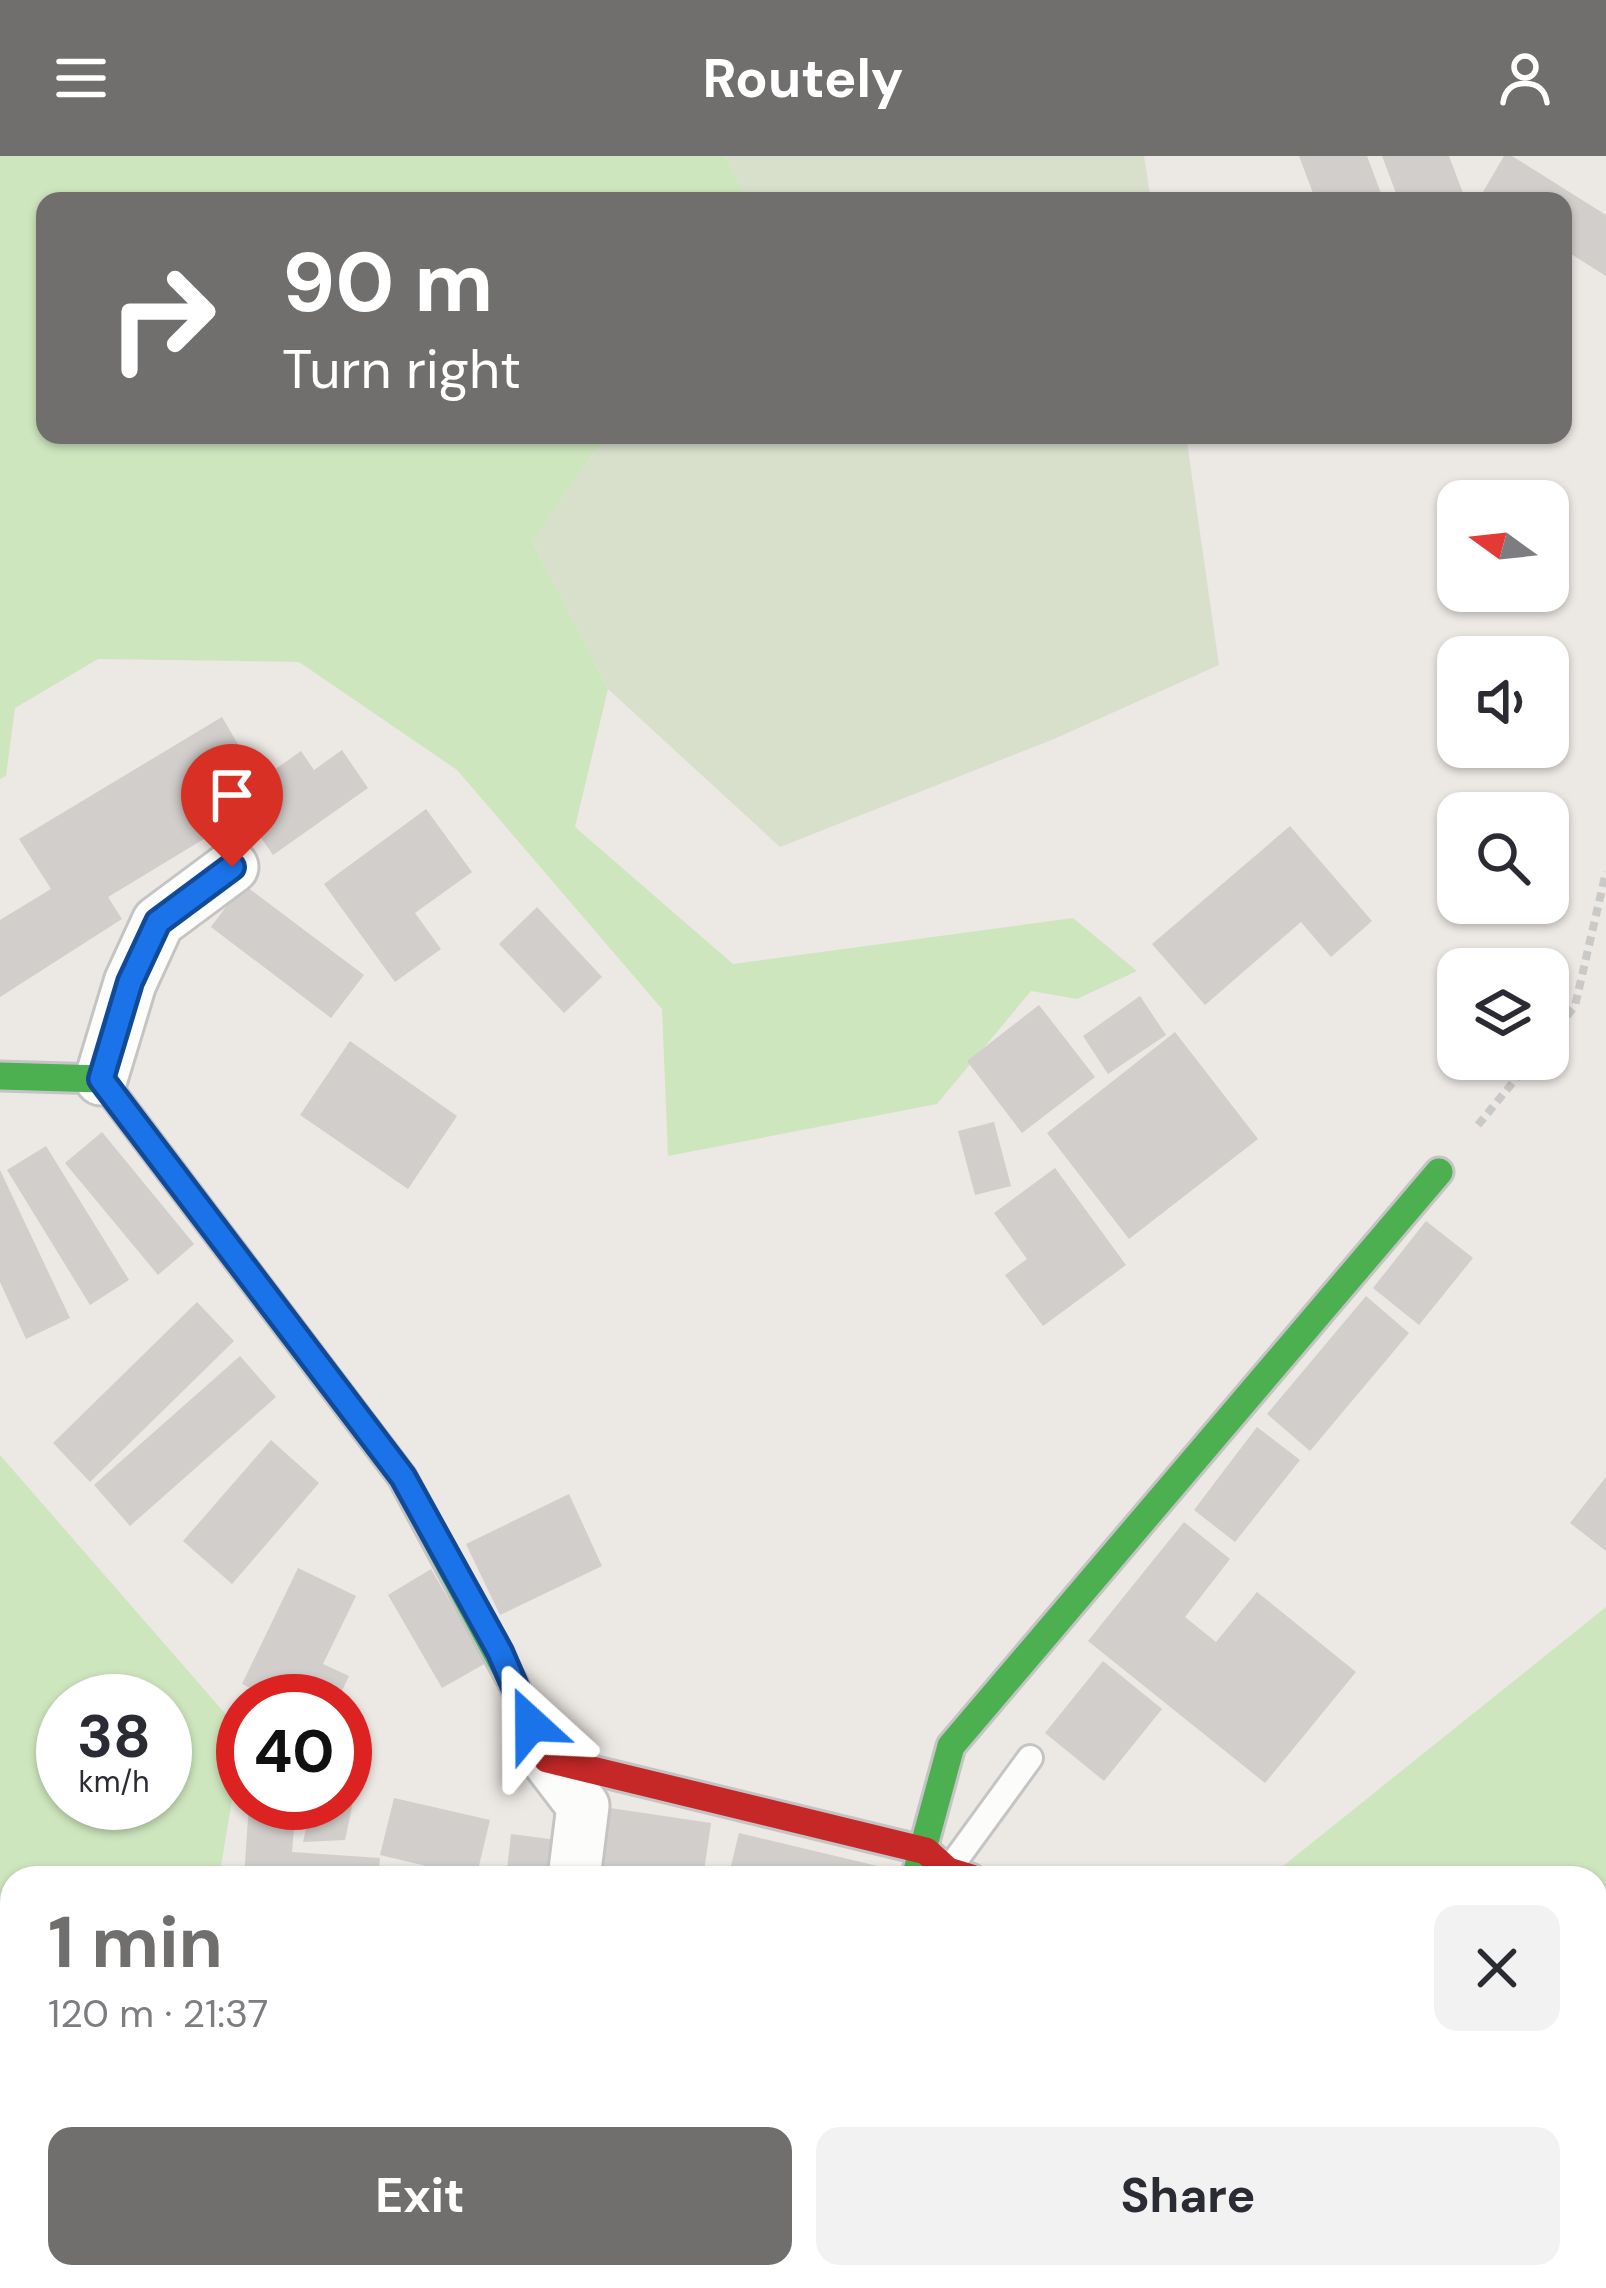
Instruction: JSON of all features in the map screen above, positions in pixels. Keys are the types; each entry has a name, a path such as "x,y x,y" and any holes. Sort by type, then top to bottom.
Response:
{"street":[{"path":"101,1079 130,982 158,922 232,867"},
{"path":"0,1076 101,1079"},
{"path":"101,1079 403,1477 500,1652 547,1760 584,1806 576,1866"},
{"path":"920,1866 951,1746 1439,1172"},
{"path":"547,1760 926,1851 947,1866"}],"lane":[{"path":"964,1866 1030,1757"}],"path":[{"path":"1569,1013 1575,1006 1606,872"},
{"path":"1439,1172 1515,1080"}],"green space":[{"path":"0,156 725,156 743,192 36,192 36,444 600,444 533,542 608,689 575,827 733,964 1073,918 1137,971 1077,999 1031,991 937,1104 668,1156 662,1009 457,770 299,662 98,659 15,708 6,776 0,779"},
{"path":"725,156 1144,156 1150,192 743,192"},
{"path":"600,444 1187,444 1219,665 1054,739 780,847 608,689 533,542"},
{"path":"0,1455 191,1674 36,1674 36,1830 192,1830 192,1675 216,1703 216,1830 227,1830 221,1866 0,1866"},
{"path":"1606,1607 1606,1866 1283,1866"}],"building":[{"path":"1299,156 1367,156 1381,192 1313,192"},
{"path":"1382,156 1449,156 1463,192 1396,192"},
{"path":"1504,156 1512,156 1569,192 1483,192"},
{"path":"1572,194 1606,215 1606,276 1572,255"},
{"path":"222,717 252,768 213,792 232,822 108,897 122,919 0,997 0,920 51,889 19,839"},
{"path":"342,750 368,788 273,855 246,816 279,793 273,771 301,751 314,770"},
{"path":"426,809 472,872 415,913 441,949 395,982 324,884"},
{"path":"1290,826 1372,921 1331,957 1301,922 1205,1005 1152,944"},
{"path":"243,884 364,975 331,1018 211,927"},
{"path":"537,907 602,977 564,1013 499,944"},
{"path":"1140,996 1166,1035 1108,1074 1083,1036"},
{"path":"1039,1005 1095,1077 1022,1133 967,1061"},
{"path":"1175,1032 1258,1139 1129,1239 1047,1133"},
{"path":"350,1041 457,1116 408,1189 300,1115"},
{"path":"994,1122 1011,1186 975,1195 958,1131"},
{"path":"102,1132 194,1244 158,1275 65,1163"},
{"path":"46,1146 129,1280 90,1305 7,1170"},
{"path":"1055,1168 1126,1265 1043,1326 1005,1275 1027,1259 994,1213"},
{"path":"0,1170 70,1318 26,1339 0,1282"},
{"path":"1426,1221 1473,1258 1419,1325 1373,1288"},
{"path":"1366,1296 1409,1333 1310,1451 1267,1414"},
{"path":"197,1302 234,1341 90,1482 53,1443"},
{"path":"240,1356 276,1397 130,1526 94,1485"},
{"path":"1257,1427 1300,1460 1235,1542 1194,1510"},
{"path":"271,1440 319,1483 232,1584 183,1541"},
{"path":"1606,1477 1606,1551 1570,1523"},
{"path":"569,1494 602,1566 500,1615 466,1544"},
{"path":"1184,1522 1230,1559 1185,1617 1216,1642 1257,1592 1356,1672 1265,1783 1088,1641"},
{"path":"298,1568 356,1596 323,1664 345,1674 247,1674"},
{"path":"431,1569 486,1663 442,1688 388,1595"},
{"path":"1103,1661 1162,1709 1104,1781 1045,1733"},
{"path":"394,1798 490,1820 479,1866 426,1866 380,1855"},
{"path":"610,1808 711,1823 705,1866 602,1866"},
{"path":"247,1830 294,1830 292,1852 380,1858 379,1866 245,1866"},
{"path":"306,1830 347,1830 345,1840 303,1842"},
{"path":"739,1833 878,1866 731,1866"},
{"path":"511,1834 557,1840 554,1866 507,1866"}],"traffic: fast":[{"path":"0,1076 101,1079 402,1477 513,1683"},
{"path":"918,1866 951,1746 1439,1172"}],"traffic: jam":[{"path":"513,1683 547,1759 926,1851 942,1866"}],"route":[{"path":"232,867 158,922 130,982 101,1079 403,1477 500,1652 531,1724"}]}
